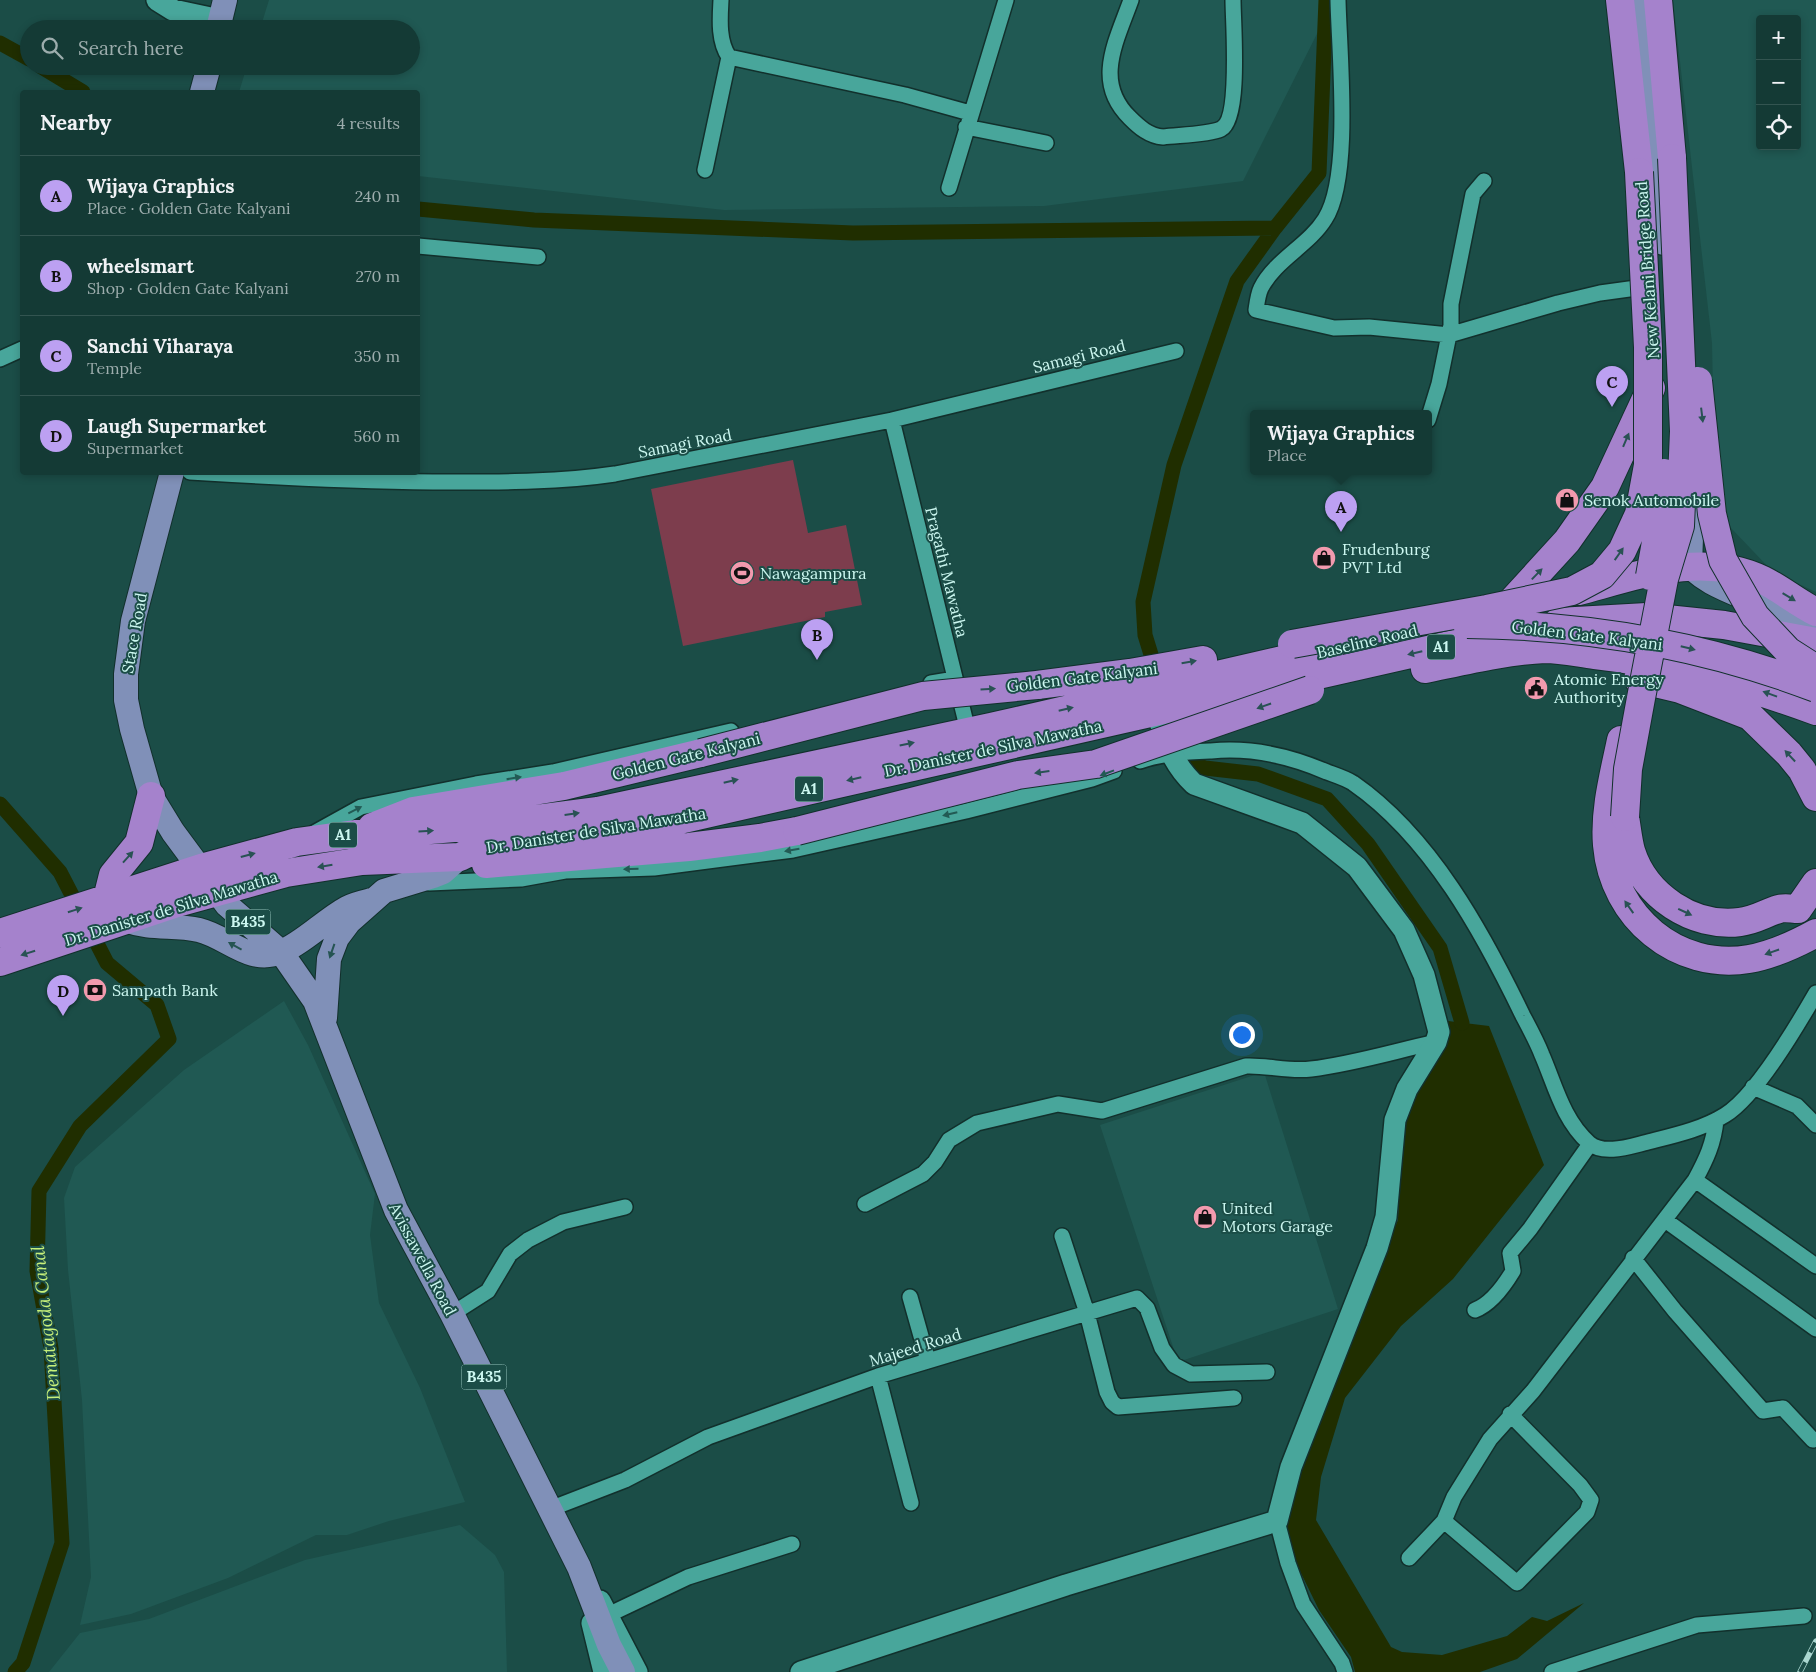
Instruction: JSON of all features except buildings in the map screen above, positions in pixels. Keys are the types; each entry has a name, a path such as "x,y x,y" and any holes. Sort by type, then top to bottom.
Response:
{"highway":[{"path":"1620,0 1659,348 1663,421 1663,491 1609,802 1606,829 1610,864 1621,895 1637,919 1661,942 1688,954 1719,960 1750,959 1778,950 1816,933"},
{"path":"1658,0 1672,158 1712,514 1724,560 1755,616 1788,651 1816,669"},
{"path":"1672,158 1684,431 1680,526 1664,579 1628,769 1625,796 1627,833 1631,851 1637,864 1654,890 1678,909 1703,919 1717,922 1741,922 1764,917 1780,908 1798,909 1816,883"},
{"path":"1292,644 1488,609 1572,591 1602,575 1622,551 1639,514 1648,465 1648,347 1639,172"},
{"path":"1504,610 1568,541 1605,487 1653,386"},
{"name":"New Kelani Bridge Road","path":"1690,566 1710,565 1731,568 1764,580 1816,612"},
{"name":"Baseline Road","path":"1194,691 1640,575 1690,566"},
{"name":"Baseline Road","path":"1194,691 1535,626 1617,617 1687,620 1795,636 1816,642"},
{"name":"Golden Gate Kalyani","path":"354,834 413,811 564,786 923,696 1075,681 1405,627 1498,624 1563,628 1681,646 1728,658 1816,688"},
{"name":"Golden Gate Kalyani","path":"460,857 480,864 579,858 699,846 797,831 1018,775 1096,764 1310,690 1502,654 1547,649 1616,657 1690,671 1754,689 1816,711"},
{"path":"1502,654 1592,669 1680,689 1750,716 1789,754 1802,770 1816,797"},
{"name":"Dr. Danister de Silva Mawatha","path":"111,912 201,868 298,842 354,834 440,830 598,811 1131,694 1194,691"},
{"name":"Dr. Danister de Silva Mawatha","path":"0,962 53,931 111,912 216,892 286,873 335,864 460,857 478,848 679,820 1158,711 1194,691"},
{"path":"111,912 112,876 139,844 151,796"},
{"name":"Dr. Danister de Silva Mawatha","path":"2,930 53,931"}],"main road":[{"name":"New Kelani Bridge Road","path":"1624,0 1651,286 1655,346 1653,386 1662,467 1676,539 1690,566"},
{"name":"New Kelani Bridge Road","path":"1644,0 1682,478 1690,518 1690,566"},
{"path":"202,90 206,75"},
{"name":"Stace Road","path":"171,475 133,621 126,674 126,700 132,729 151,796 173,832 201,868 216,892"},
{"name":"New Kelani Bridge Road","path":"1682,478 1721,546 1738,563 1764,580"},
{"path":"1617,617 1660,596 1690,566 1716,584 1762,605 1816,635"},
{"path":"325,1025 326,984 332,948 349,922 384,891 443,872 460,857"},
{"name":"Avissawella Road","path":"216,892 227,905 281,952 305,984 325,1025 396,1210 452,1314 579,1567 609,1645"},
{"path":"111,912 152,928 182,926 200,930 222,939 253,956 281,952 348,907 372,900"},
{"name":"B435","path":"609,1645 616,1672"},
{"name":"B435","path":"609,1645 623,1672"}],"street":[{"path":"157,0 173,10 221,16"},
{"path":"705,170 729,57 723,44 720,19 722,0"},
{"path":"949,188 968,120 1006,0"},
{"path":"1131,0 1116,43 1109,71 1112,93 1121,110 1136,125 1154,136 1220,129 1228,120 1234,73 1233,0"},
{"path":"1338,0 1342,125 1339,171 1334,199 1326,218 1313,234 1271,274 1260,289 1256,310 1334,328 1369,327 1449,335 1558,303 1600,293 1651,286"},
{"path":"729,57 905,96 968,120 1046,143"},
{"path":"1431,410 1439,384 1449,335 1451,304 1473,194 1484,181"},
{"path":"420,246 538,258"},
{"path":"0,360 20,350"},
{"name":"Samagi Road","path":"244,475 334,480 552,482 615,474 892,420 1176,351"},
{"name":"Pragathi Mawatha","path":"892,420 968,731"},
{"path":"298,842 361,807 625,757 921,685 955,679"},
{"path":"1158,711 1183,774 1194,784 1302,823 1358,867 1404,930 1424,975 1438,1022 1439,1032 1436,1042 1407,1089 1395,1120 1388,1200 1377,1248 1291,1467 1277,1521 1288,1563 1303,1604 1338,1656 1345,1672"},
{"path":"402,885 521,879 565,871 654,868 793,850 1082,782 1145,759 1174,754 1241,748 1299,760 1352,782 1400,822 1426,854 1468,913 1518,1005 1541,1053 1561,1104 1571,1122 1590,1144 1611,1149 1630,1146 1676,1135 1727,1114 1753,1087 1782,1048 1816,993"},
{"path":"865,1204 923,1174 935,1162 949,1140 977,1123 1058,1104 1102,1111 1246,1066 1266,1066 1288,1070 1312,1069 1436,1042"},
{"path":"1753,1087 1797,1106 1816,1125"},
{"path":"1409,1558 1444,1521 1472,1466 1510,1414 1533,1391 1633,1258 1695,1180 1710,1153 1715,1136 1716,1120"},
{"path":"1475,1310 1484,1306 1507,1281 1513,1271 1510,1254 1590,1144"},
{"path":"1695,1180 1816,1266"},
{"path":"452,1314 488,1292 510,1254 528,1240 563,1222 624,1207"},
{"path":"1665,1220 1816,1329"},
{"path":"1062,1236 1107,1392 1112,1402 1118,1407 1234,1398"},
{"path":"1633,1258 1675,1311 1764,1411 1783,1408 1813,1440"},
{"path":"910,1297 928,1361"},
{"name":"Majeed Road","path":"550,1509 626,1480 708,1437 878,1376 1138,1298 1147,1308 1162,1348 1174,1364 1191,1374 1266,1372"},
{"path":"878,1376 911,1503"},
{"path":"1444,1521 1517,1583 1588,1512 1590,1500 1580,1485 1510,1414"},
{"path":"801,1672 1066,1585 1277,1521"},
{"path":"608,1615 688,1577 792,1544"},
{"path":"579,1567 608,1615 637,1672"},
{"path":"579,1567 604,1672"},
{"path":"1558,1671 1697,1626 1804,1616"}],"shaded area":[{"path":"269,0 1334,0 1243,181 1044,206 724,210 420,176 420,90 240,90 244,75 420,75 420,20 263,20"},
{"path":"1673,0 1816,0 1816,592 1773,572 1731,528 1715,489 1712,343"},
{"name":"Nawagampura","path":"793,460 808,533 846,525 862,605 825,612 825,617 683,646 651,489"},
{"path":"284,1001 308,1045 375,1194 370,1235 379,1303 420,1388 465,1502 389,1521 347,1535 316,1535 228,1578 131,1614 80,1625 91,1577 82,1400 68,1270 64,1198 75,1167 184,1070"},
{"path":"1448,1021 1489,1026 1544,1165 1453,1279 1401,1326 1345,1398 1321,1477 1316,1520 1391,1647 1402,1652 1442,1655 1507,1636 1532,1617 1547,1621 1584,1603 1517,1659 1480,1672 1355,1672 1351,1657 1319,1610 1298,1567 1284,1517 1325,1386 1398,1220 1402,1131 1414,1090 1446,1047"},
{"path":"1264,1072 1338,1309 1178,1362 1100,1125"},
{"path":"460,1525 495,1555 504,1572 507,1672 49,1672 80,1633 149,1619 305,1560"}],"waterway":[{"path":"420,209 534,220 853,233 1275,228 1319,173 1326,0"},
{"path":"0,43 20,54"},
{"path":"55,75 80,90"},
{"path":"1157,674 1145,635 1143,602 1174,465 1237,281 1275,228"},
{"path":"1166,703 1186,761 1205,768 1258,774 1327,799 1368,844 1440,948 1462,1023"},
{"name":"Dematagoda Canal","path":"0,804 60,872 107,963 157,1005 169,1039 80,1126 39,1191 37,1271 51,1348 62,1543 23,1663 15,1672"}],"railway":[{"path":"1800,1672 1816,1641"}],"place":[{"name":"Sanchi Viharaya","path":"1612,407"},
{"name":"Senok Automobile","path":"1567,500"},
{"name":"Wijaya Graphics","path":"1341,532"},
{"name":"Frudenburg PVT Ltd","path":"1324,558"},
{"name":"Nawagampura","path":"742,573"},
{"name":"wheelsmart","path":"817,660"},
{"name":"Atomic Energy Authority","path":"1536,688"},
{"name":"Sampath Bank","path":"95,990"},
{"name":"Laugh Supermarket","path":"63,1016"},
{"name":"United Motors Garage","path":"1205,1217"}]}
